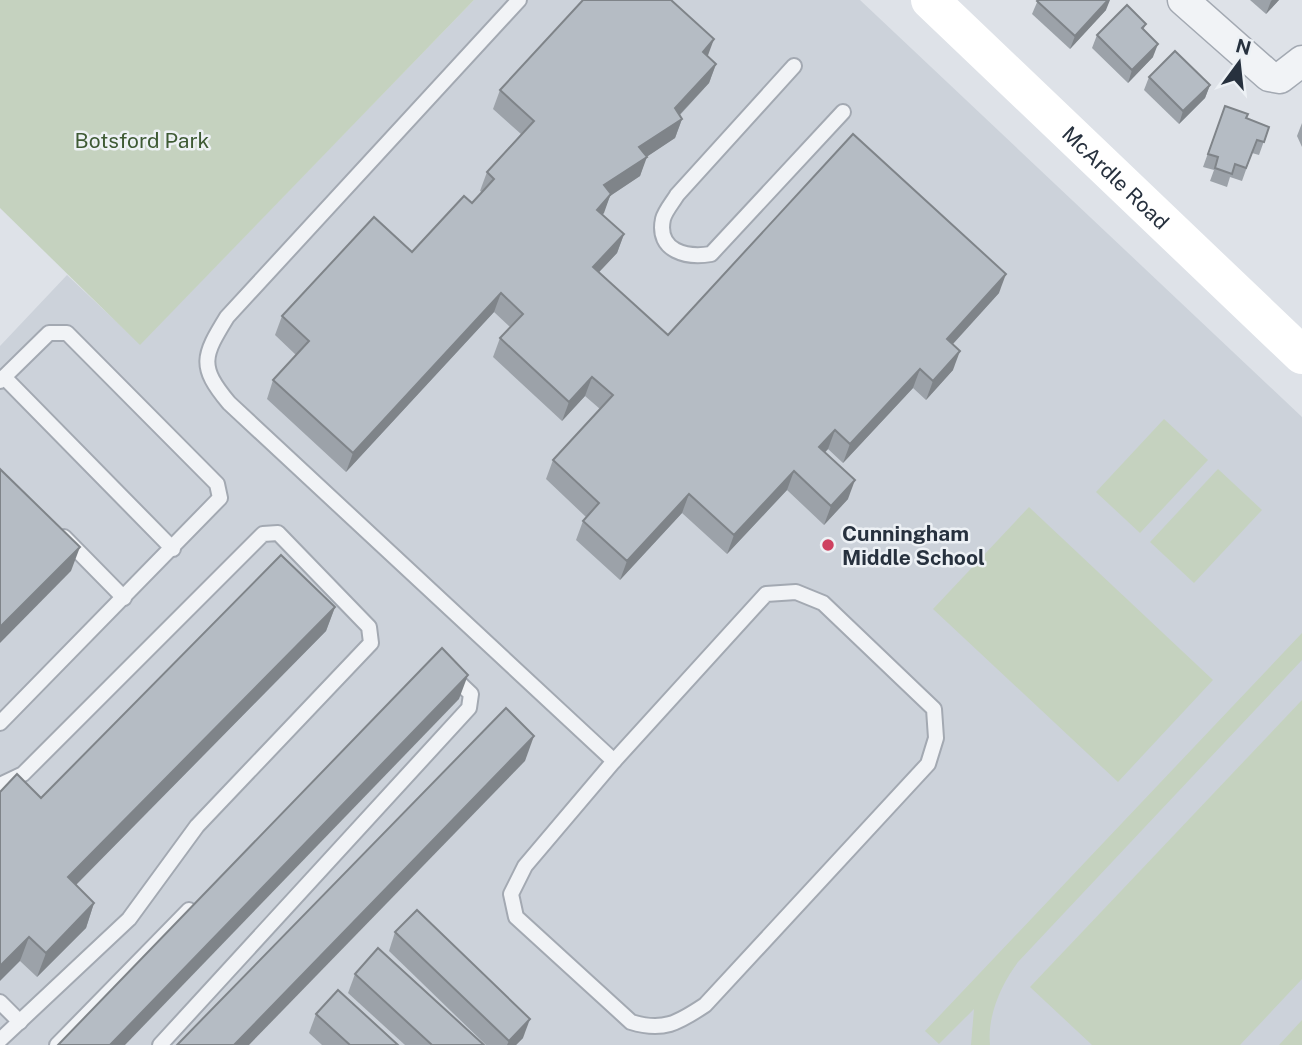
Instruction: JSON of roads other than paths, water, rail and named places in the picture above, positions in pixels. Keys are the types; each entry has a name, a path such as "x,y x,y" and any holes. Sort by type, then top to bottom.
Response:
{"main road":[{"name":"McArdle Road","path":"930,0 1302,355"}],"street":[{"path":"1183,0 1269,76 1280,78 1302,61"}],"lane":[{"path":"519,0 227,317 208,349 209,380 229,403 614,761"},
{"path":"794,66 677,195 663,218 663,234 672,249 691,257 711,254 843,111"},
{"path":"0,723 173,549 220,498 217,484 67,333 49,333 2,379 173,549"},
{"path":"57,530 124,598"},
{"path":"0,785 23,774 263,534 278,533 369,627 371,643 197,827 130,919 0,1040"},
{"path":"796,592 822,603 934,709 936,738 928,764 705,1005 680,1021 653,1029 631,1022 516,917 511,894 525,866 614,761 766,594 796,592"},
{"path":"160,1045 469,708 471,694 439,664"},
{"path":"57,1045 202,896"},
{"path":"0,1002 20,1022"}],"place":[{"name":"Cunningham Middle School","path":"828,545"}],"park label":[{"name":"Botsford Park","path":"142,140"}]}
